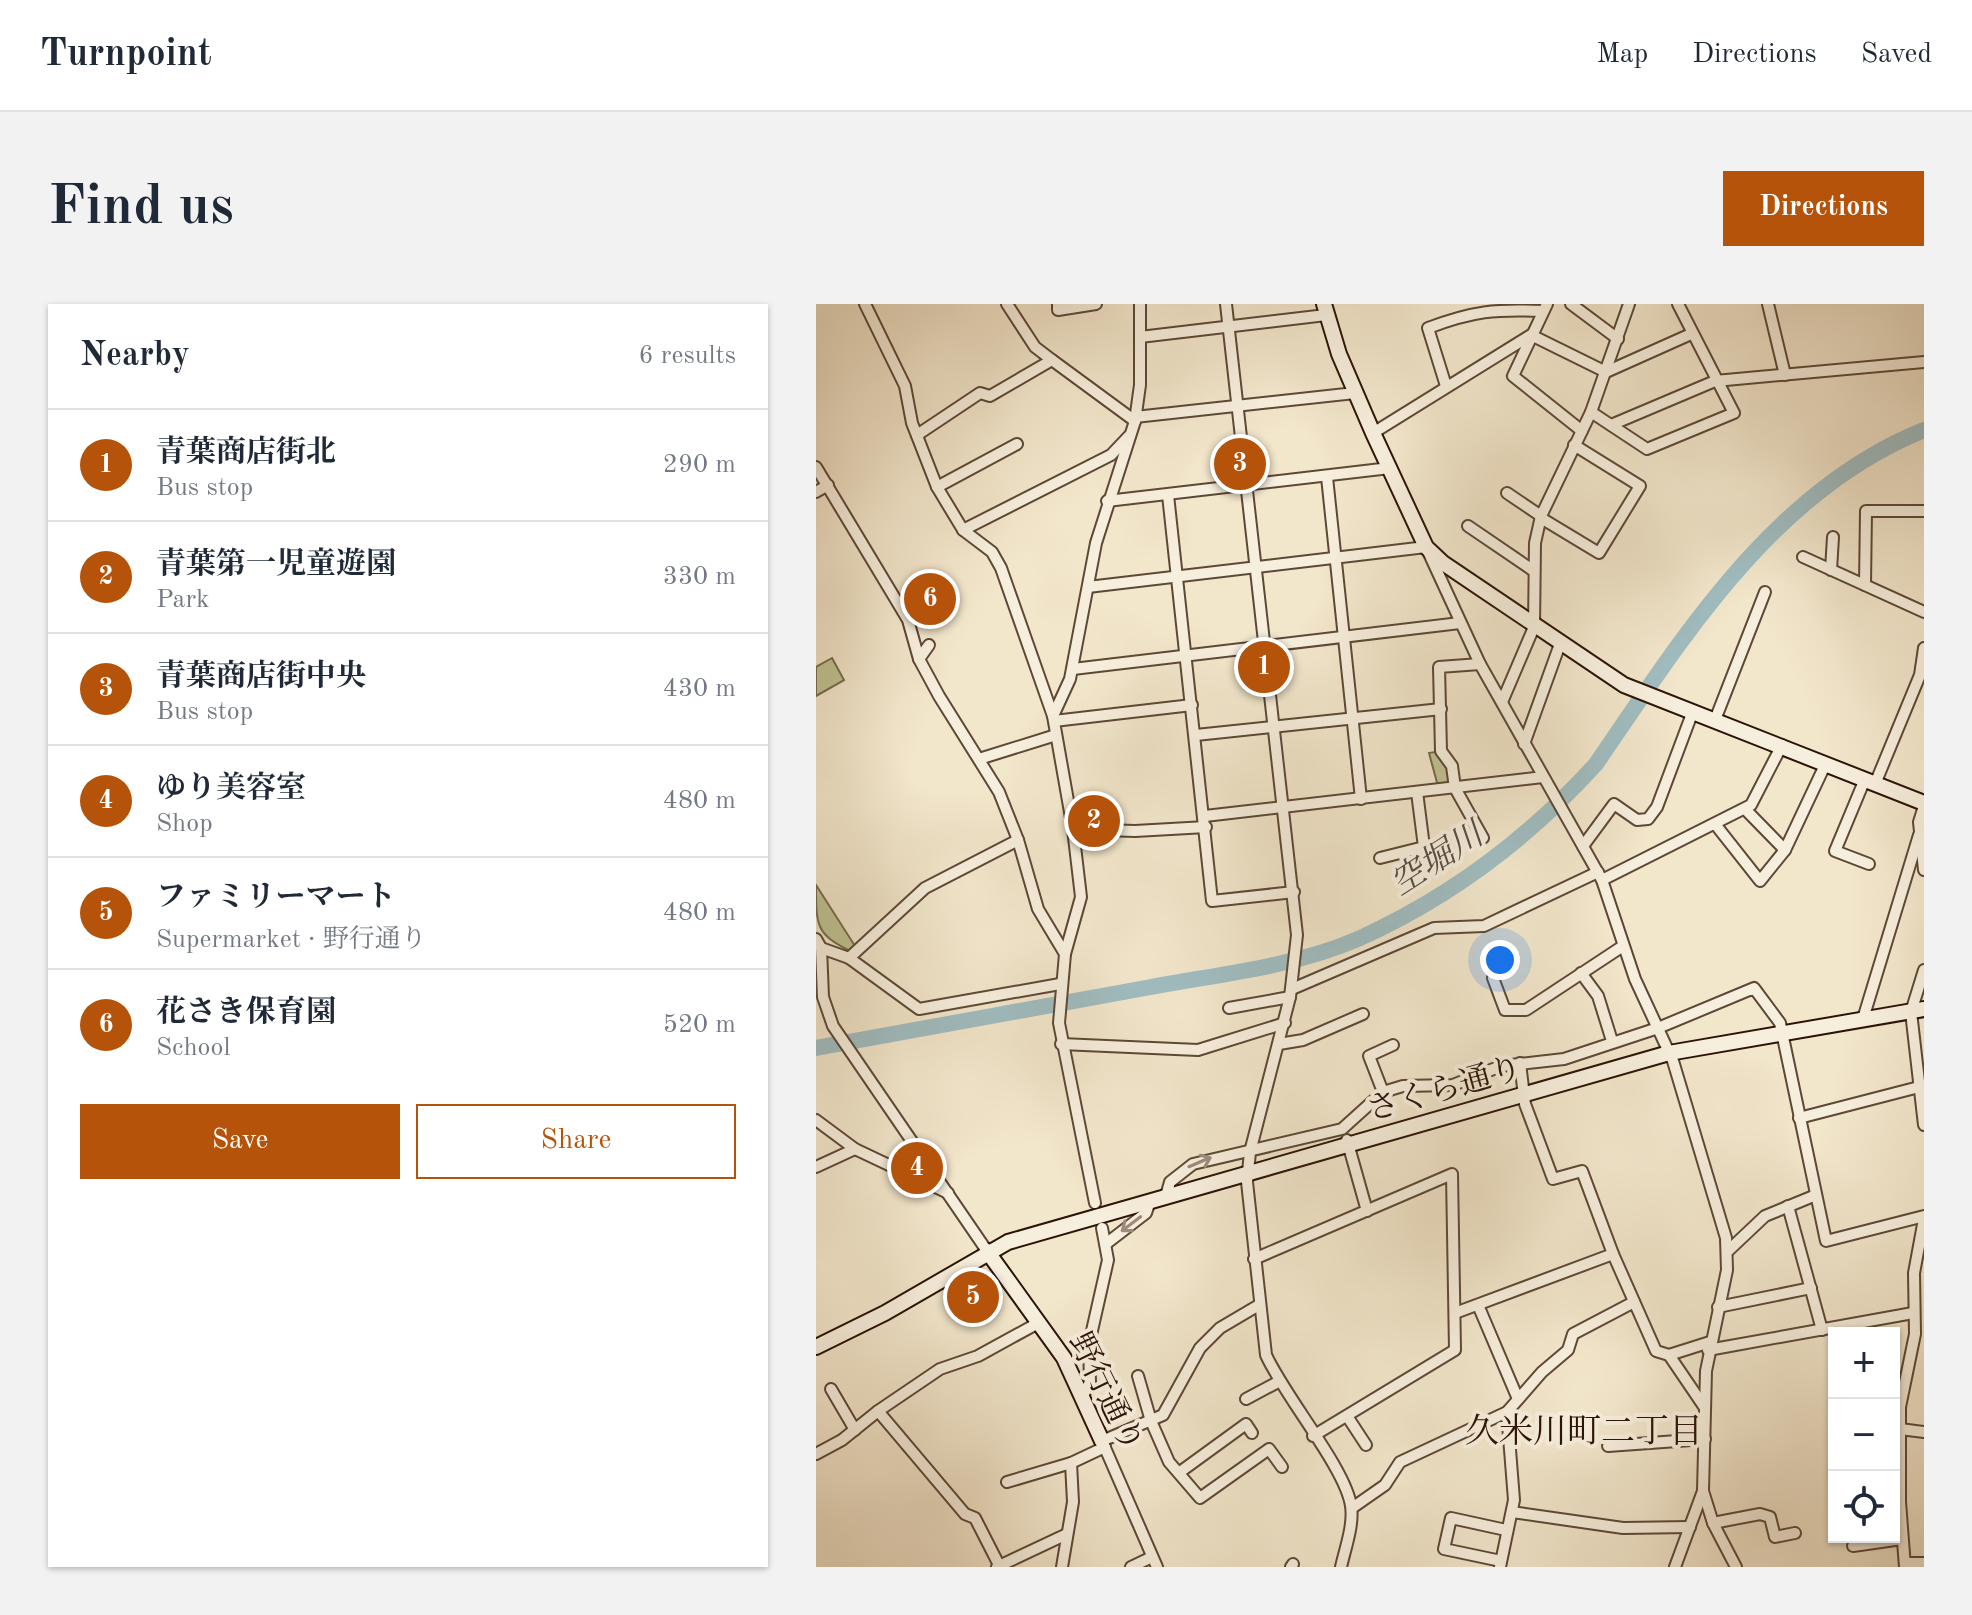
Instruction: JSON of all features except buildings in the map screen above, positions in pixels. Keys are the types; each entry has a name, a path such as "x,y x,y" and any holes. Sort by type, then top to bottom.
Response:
{"street":[{"path":"865,304 905,386 917,435 937,487 963,530 992,552 1001,568 1054,719 1081,897 1065,954 1059,1023 1095,1203"},
{"path":"1007,304 1017,309 1035,347 1135,419 1355,393"},
{"path":"1058,304 1058,310 1096,304"},
{"path":"1054,719 1073,669 1107,501 1135,419 1140,385 1140,304"},
{"path":"1226,304 1297,935 1285,1023 1247,1173 1254,1259 1266,1355 1278,1382 1347,1490 1352,1508 1341,1567"},
{"path":"1571,304 1618,339"},
{"path":"1502,702 1534,627 1535,543 1541,517 1591,412 1629,304"},
{"path":"1591,412 1647,449 1734,413 1678,304"},
{"path":"1768,304 1785,375"},
{"path":"1446,386 1428,328 1456,316 1495,309 1545,307 1513,376 1582,431"},
{"path":"1140,337 1229,326 1325,309 1355,393 1460,623 1524,744 1600,876 1623,946 1669,1053 1729,1250 1709,1346 1703,1491 1675,1567"},
{"path":"1606,372 1691,334"},
{"path":"1531,335 1606,372"},
{"path":"1373,433 1531,335"},
{"path":"917,435 980,393 990,396 1052,360"},
{"path":"1611,425 1715,381 1924,362"},
{"path":"963,530 1111,455 1130,435"},
{"path":"937,487 1017,444"},
{"path":"1507,493 1599,553 1640,486 1574,445"},
{"path":"816,467 908,620 919,659 999,792 1018,840 1038,909 1065,954"},
{"path":"1107,501 1390,468"},
{"path":"1327,477 1361,799"},
{"path":"816,492 828,485"},
{"path":"1168,495 1212,901 1294,892"},
{"path":"1865,585 1866,511 1924,511"},
{"path":"1468,526 1534,571"},
{"path":"1831,570 1833,537"},
{"path":"1088,587 1426,547 1534,627 1627,686 1782,745 1924,805 1919,835 1863,1019"},
{"path":"1803,557 1924,612"},
{"path":"1715,720 1765,592"},
{"path":"1073,669 1460,623"},
{"path":"1524,744 1560,644"},
{"path":"919,659 929,645"},
{"path":"1869,864 1835,851 1920,675 1924,648"},
{"path":"1480,664 1439,667 1441,751 1452,766 1455,788 1483,838"},
{"path":"1054,719 1192,705"},
{"path":"1196,735 1441,709"},
{"path":"1583,846 1614,804 1637,820 1648,819 1657,807 1693,711"},
{"path":"979,759 1056,735"},
{"path":"1229,1008 1291,993 1434,928 1484,926 1715,824 1756,801 1782,745"},
{"path":"1715,824 1760,881 1785,850 1826,763"},
{"path":"1073,829 1135,831 1284,807 1543,777"},
{"path":"1380,858 1424,847 1417,792"},
{"path":"1745,809 1785,850"},
{"path":"1919,835 1924,870"},
{"path":"849,958 925,888 1018,840"},
{"path":"987,1251 836,1032 823,997 818,944 849,958 919,1009 1060,985"},
{"path":"1493,978 1505,1010 1526,1010 1623,946"},
{"path":"1924,970 1912,1000 1918,1010 1919,1087 1924,1125"},
{"path":"1581,973 1598,996 1612,1041"},
{"path":"1166,1196 1170,1182 1193,1164 1342,1129 1383,1092 1403,1086 1453,1085 1501,1066 1564,1059 1658,1028 1754,988 1782,1031 1826,1241 1924,1218 1914,1273 1915,1334 1902,1392 1900,1429 1905,1565 1924,1563"},
{"name":"さくら通り","path":"816,1347 885,1313 987,1251 1166,1196 1669,1053 1782,1031 1918,1010"},
{"path":"1279,1044 1303,1040 1363,1014"},
{"path":"1061,1044 1198,1050 1285,1023"},
{"path":"1383,1092 1369,1056 1393,1045"},
{"path":"1520,1063 1523,1095 1553,1179 1582,1171 1613,1254 1656,1351 1669,1355 1913,1313"},
{"path":"1799,1118 1919,1087"},
{"path":"816,1120 855,1149 949,1194"},
{"path":"1342,1129 1367,1211"},
{"path":"816,1167 855,1149"},
{"path":"1254,1259 1452,1174 1455,1350 1313,1436"},
{"path":"1729,1250 1750,1227 1816,1195"},
{"path":"1107,1243 1146,1213 1150,1201"},
{"path":"1788,1206 1822,1330"},
{"path":"1083,1396 1090,1382 1089,1344 1108,1260 1102,1228"},
{"name":"野行通り","path":"987,1251 1040,1322 1083,1396 1155,1562"},
{"path":"1455,1313 1613,1254"},
{"path":"1718,1307 1811,1288"},
{"path":"1352,1508 1385,1485 1400,1462 1507,1412 1568,1350 1573,1334 1634,1302"},
{"path":"1007,1482 1071,1463 1163,1415 1200,1348 1220,1328 1259,1305"},
{"path":"1478,1305 1518,1399"},
{"path":"816,1454 940,1369 978,1356 1040,1322"},
{"path":"1669,1355 1705,1408"},
{"path":"1138,1376 1151,1421 1169,1462 1200,1498 1267,1446 1282,1467"},
{"path":"1246,1399 1278,1382"},
{"path":"831,1389 855,1430"},
{"path":"878,1411 965,1514 975,1518 998,1566 1067,1534"},
{"path":"1506,1530 1451,1518 1444,1549 1501,1564 1514,1500 1507,1412"},
{"path":"1347,1416 1366,1445"},
{"path":"1180,1472 1246,1424 1252,1433"},
{"path":"1900,1429 1924,1432"},
{"path":"1608,1446 1705,1439"},
{"path":"1062,1567 1073,1502 1071,1463"},
{"path":"1703,1491 1713,1523 1736,1567"},
{"path":"1512,1512 1623,1528 1690,1527"},
{"path":"1713,1523 1760,1514 1770,1517 1775,1537 1795,1533"},
{"path":"1853,1546 1902,1539"},
{"path":"1131,1567 1155,1562"}],"green space":[{"path":"832,658 844,680 816,696 816,667"},
{"path":"1441,751 1455,788 1439,790 1429,753"},
{"path":"816,885 855,946 850,951 830,939 820,927"}],"waterway":[{"name":"空堀川","path":"816,1048 1282,963 1333,949 1392,923 1486,864 1570,791 1596,764 1698,618 1777,529 1822,490 1870,456 1924,430"}],"place":[{"name":"青葉商店街中央","path":"1240,464"},
{"name":"花さき保育園","path":"930,599"},
{"name":"青葉商店街北","path":"1264,667"},
{"name":"青葉第一児童遊園","path":"1094,821"},
{"name":"ゆり美容室","path":"917,1168"},
{"name":"ファミリーマート","path":"973,1297"}],"district":[{"name":"久米川町二丁目","path":"1584,1430"}]}
